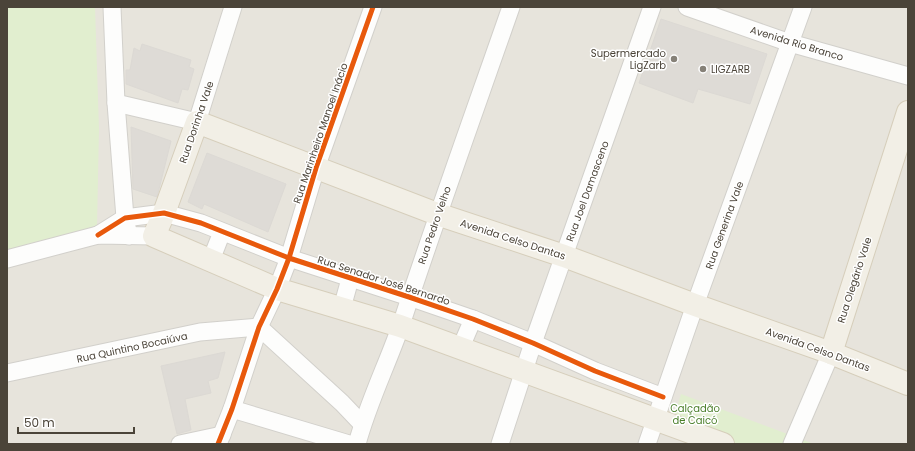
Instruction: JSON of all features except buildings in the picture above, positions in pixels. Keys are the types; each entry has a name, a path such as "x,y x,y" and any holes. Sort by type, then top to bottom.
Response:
{"main road":[{"name":"Rua Olegário Vale","path":"831,353 908,112"},
{"name":"Avenida Celso Dantas","path":"197,122 437,214 564,256 695,305 831,353 908,384"},
{"name":"Rua Dorinha Vale","path":"154,236 164,213 197,122"},
{"name":"Rua Senador José Bernardo","path":"154,236 277,289 400,326 461,347 723,444"}],"street":[{"path":"112,7 116,103 125,218 129,236"},
{"name":"Rua Dorinha Vale","path":"197,122 233,7"},
{"name":"Rua Marinheiro Manoel Inácio","path":"220,440 232,409 259,327 277,289 289,258 316,168 373,7"},
{"name":"Rua Pedro Velho","path":"357,444 362,424 400,326 437,214 511,7"},
{"name":"Rua Joel Damasceno","path":"500,444 532,343 652,7"},
{"name":"Avenida Rio Branco","path":"688,7 790,43 908,76"},
{"name":"Rua Generina Vale","path":"647,444 695,305 803,7"},
{"name":"Avenida Celso Dantas","path":"116,103 197,122"},
{"name":"Rua Senador José Bernardo","path":"98,235 125,218 164,213 201,223 289,258 409,297 473,320 532,343 595,371 663,396"},
{"path":"210,260 222,232"},
{"name":"Rua Senador José Bernardo","path":"7,259 98,235 154,236"},
{"path":"342,308 350,279"},
{"path":"461,347 473,320"},
{"path":"259,327 362,424"},
{"name":"Rua Quintino Bocaiúva","path":"7,373 200,332 259,327"},
{"name":"Rua Olegário Vale","path":"792,444 831,353"},
{"path":"587,393 595,371"},
{"path":"232,409 349,444"},
{"path":"180,444 220,440"}],"shaded area":[{"path":"7,7 908,7 908,444 7,444"}],"green space":[{"path":"7,7 95,7 99,129 97,226 7,250"},
{"name":"Calçadão de Caicó","path":"681,394 814,444 737,444 673,421"}],"cycle path":[{"path":"218,444 232,409 259,327 277,289 289,258 316,168 373,7"},
{"path":"98,235 125,218 164,213 201,223 289,258 473,319 533,343 595,371 663,397"}],"place":[{"name":"Supermercado LigZarb","path":"674,59"},
{"name":"LIGZARB","path":"703,69"}]}
